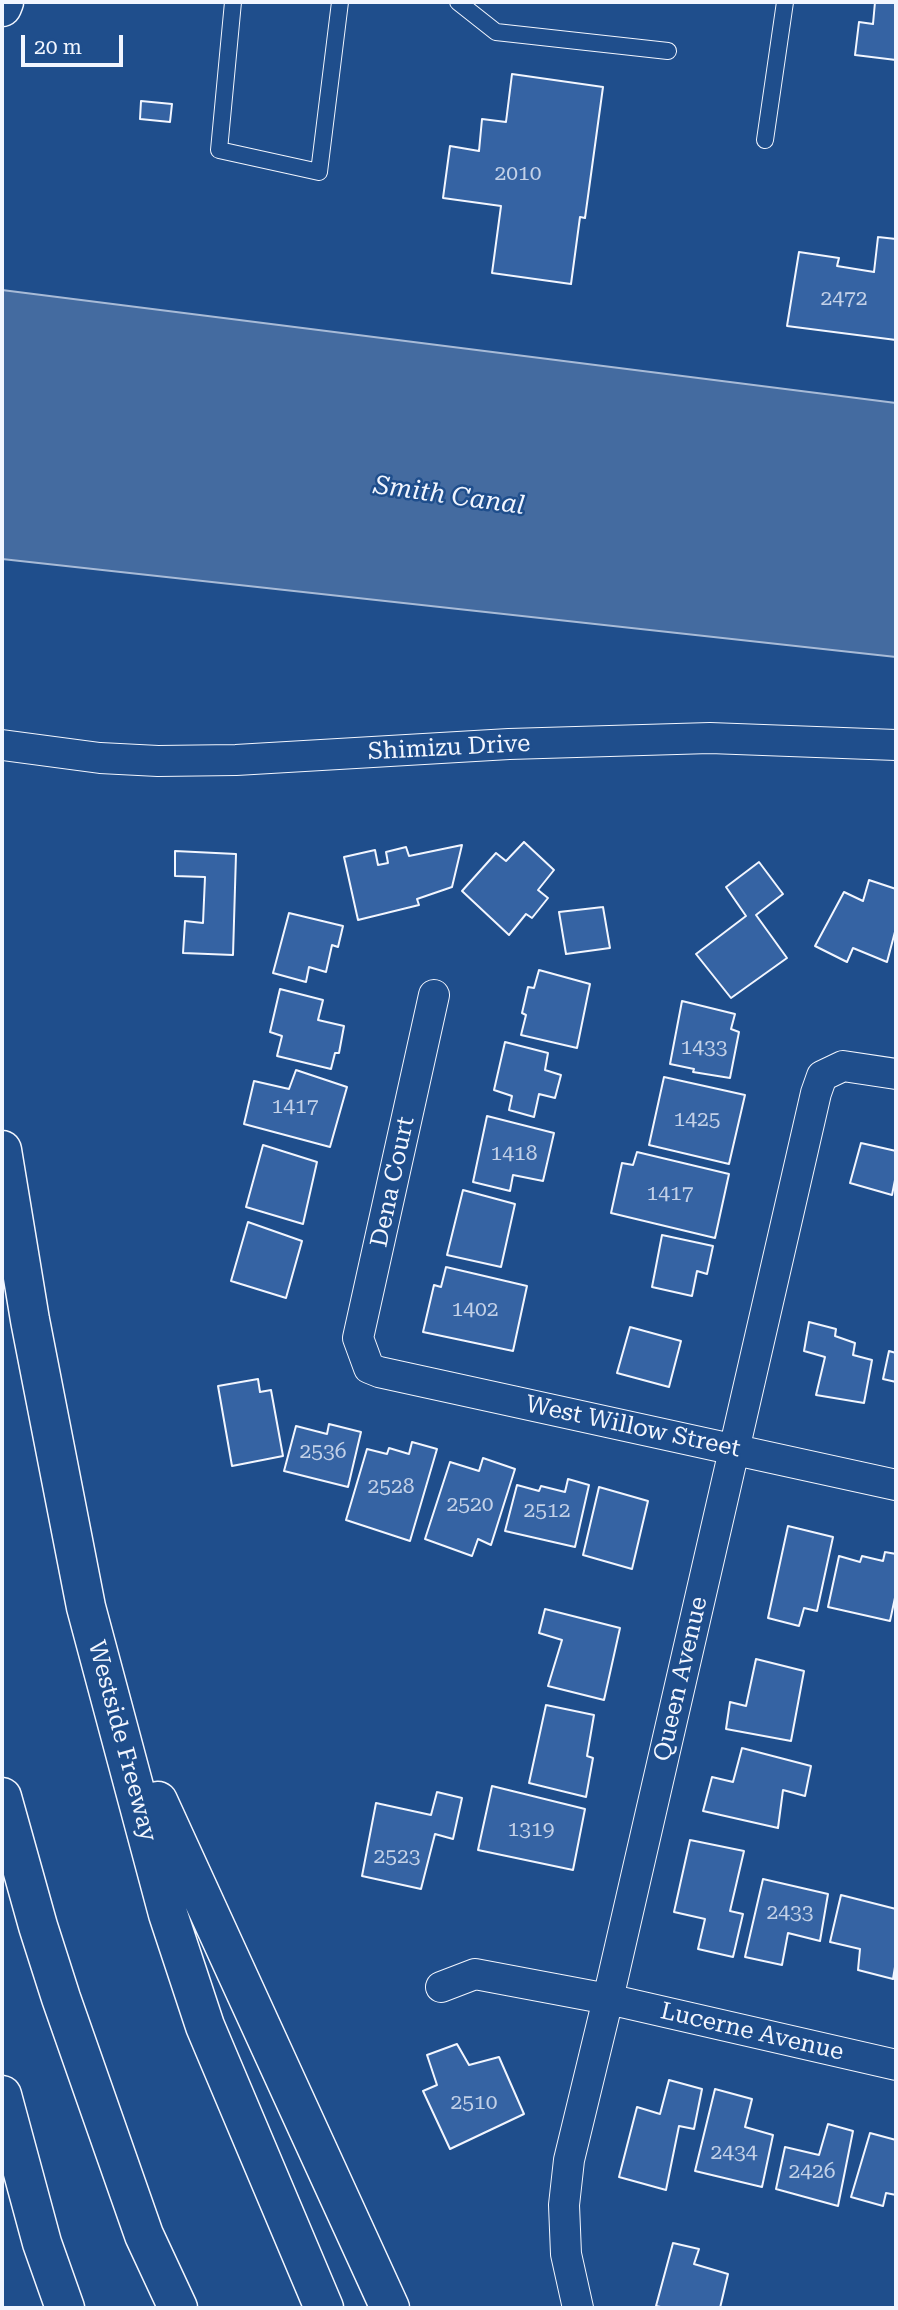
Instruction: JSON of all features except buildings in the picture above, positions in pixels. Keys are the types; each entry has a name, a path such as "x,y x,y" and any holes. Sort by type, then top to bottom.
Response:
{"highway":[{"path":"2,7 4,2"},
{"name":"Westside Freeway","path":"2,1150 30,1320 81,1578 168,1914 205,2026 324,2308"},
{"path":"114,1704 390,2308"},
{"path":"2,1797 37,1926 61,1998 144,2235 178,2308"},
{"path":"2,2095 43,2243 65,2308"}],"street":[{"name":"Shimizu Drive","path":"2,745 100,758 158,761 236,760 509,744 710,738 896,745"},
{"name":"Dena Court","path":"369,1368 358,1338 434,995"},
{"name":"Queen Avenue","path":"578,2308 566,2254 564,2205 569,2160 816,1093 822,1076 844,1066 896,1074"},
{"name":"West Willow Street","path":"369,1368 896,1485"},
{"name":"Lucerne Avenue","path":"441,1987 475,1974 608,1999 896,2065"}],"lane":[{"path":"233,2 219,150 319,172 340,2"},
{"path":"457,2 496,32 668,51"},
{"path":"765,140 785,2"}],"water":[{"name":"Smith Canal","path":"2,290 896,403 896,657 2,559"}]}
